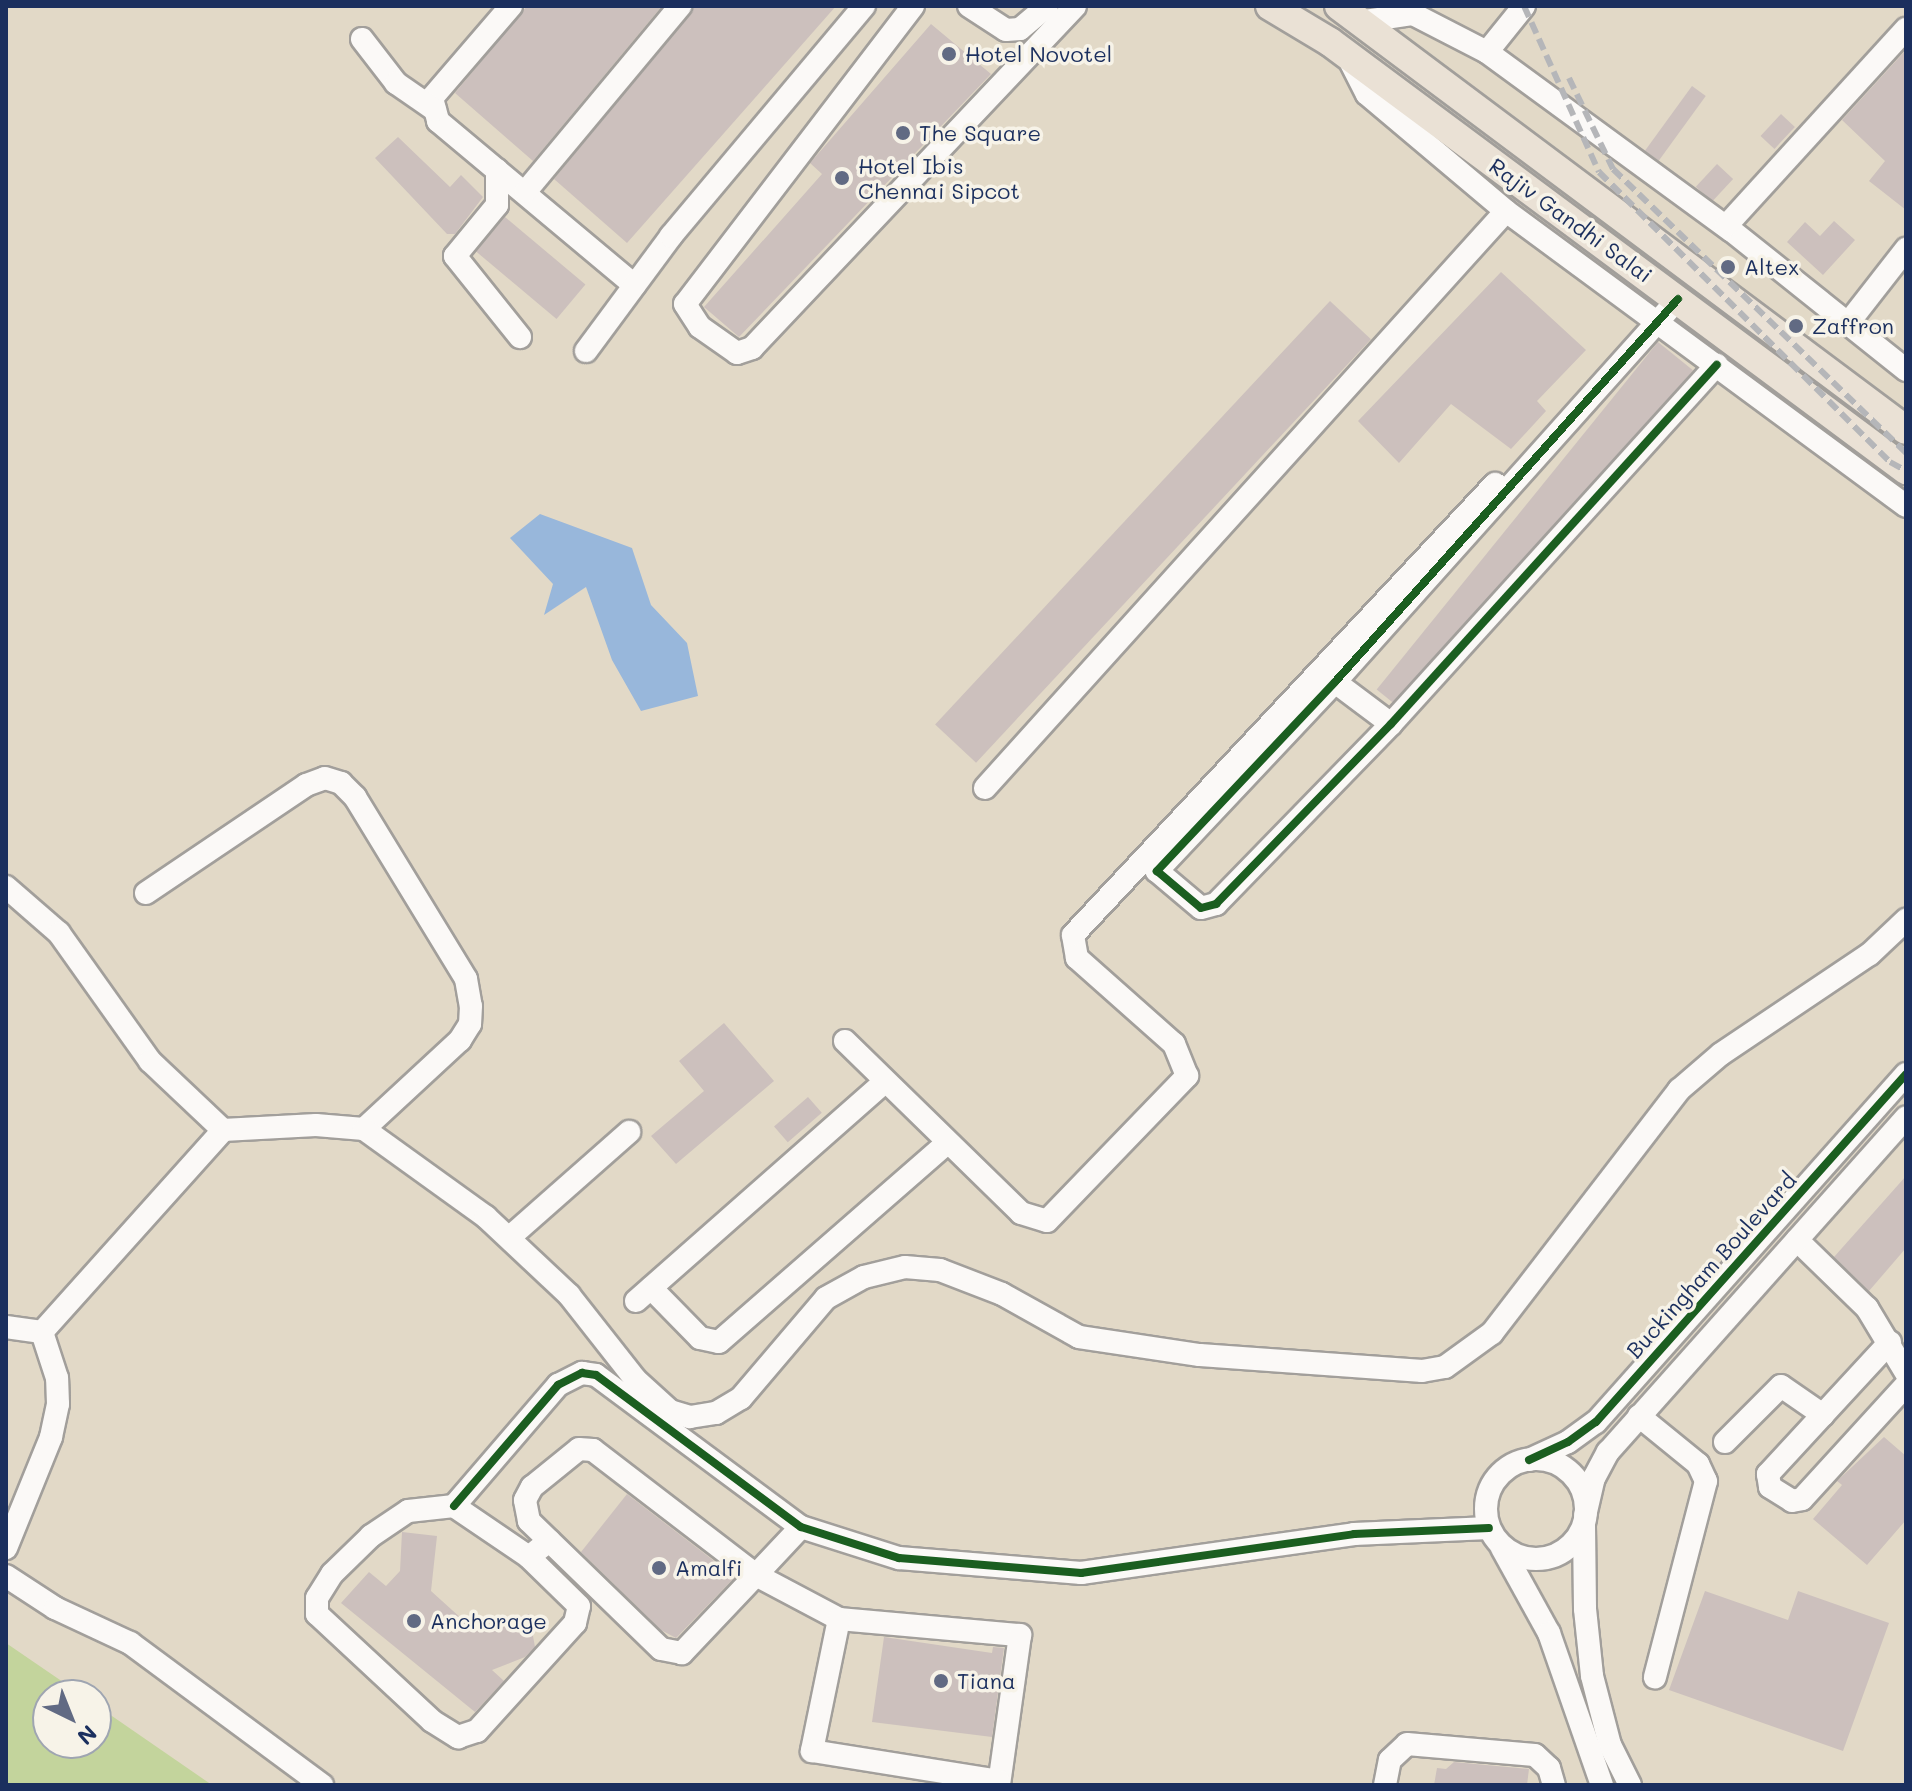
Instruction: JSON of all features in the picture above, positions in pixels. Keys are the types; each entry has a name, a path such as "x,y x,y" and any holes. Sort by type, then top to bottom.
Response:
{"main road":[{"name":"Rajiv Gandhi Salai","path":"1270,6 1303,14 1339,49 1906,470"},
{"name":"Rajiv Gandhi Salai","path":"1353,11 1906,430"}],"street":[{"path":"511,6 432,98 438,121 526,191 634,285"},
{"path":"526,191 680,6"},
{"path":"586,351 634,285 864,6"},
{"path":"913,6 685,304 700,327 737,353 752,348 1075,6"},
{"path":"969,6 1006,30 1020,29 1047,6"},
{"path":"1487,52 1524,6"},
{"path":"1906,370 1726,226 1487,52 1413,14 1353,11 1339,49 1367,94 1506,211 1906,506"},
{"path":"1726,226 1906,29"},
{"path":"362,39 396,83 435,110"},
{"path":"497,170 497,205 455,256 520,337"},
{"path":"985,788 1506,211"},
{"path":"1849,322 1906,249"},
{"path":"1673,296 1335,682 1161,863 1157,871 1201,908 1216,904 1391,724 1717,365"},
{"path":"845,1041 883,1083 1021,1213 1047,1221 1187,1076 1174,1044 1077,958 1073,935 1654,321"},
{"path":"1335,682 1391,724"},
{"path":"146,893 306,785 325,778 341,783 355,797 466,979 471,1006 470,1024 460,1040 364,1129"},
{"path":"6,887 59,933 150,1061 223,1130"},
{"path":"42,1332 223,1130 316,1125 364,1129 510,1237 569,1295 635,1379 670,1411 690,1417 716,1413 741,1398 826,1298 864,1277 905,1267 940,1270 1002,1294 1079,1337 1200,1355 1422,1371 1445,1367 1492,1333 1638,1137 1679,1090 1721,1054 1870,954 1906,920"},
{"name":"Buckingham Boulevard","path":"1493,1534 1486,1504 1495,1481 1529,1460 1558,1448 1596,1422 1906,1074"},
{"path":"883,1083 643,1295 700,1338 719,1342 947,1143"},
{"path":"454,1506 558,1385 582,1373 596,1375 801,1527 899,1558 1081,1573 1354,1534 1493,1534 1521,1557 1549,1557 1569,1546 1585,1518 1599,1466 1639,1416 1906,1117"},
{"path":"510,1237 629,1132"},
{"path":"1853,1133 1874,1153"},
{"path":"1797,1240 1867,1308 1906,1373"},
{"path":"6,1327 42,1332"},
{"path":"6,1548 51,1437 58,1404 57,1378 42,1332"},
{"path":"1890,1342 1768,1474 1770,1487 1792,1501 1802,1499 1906,1385"},
{"path":"1725,1442 1781,1386 1823,1415"},
{"path":"1639,1416 1698,1464 1706,1481 1655,1677"},
{"path":"801,1527 756,1575 682,1653 675,1654 661,1649 529,1521 525,1500 532,1487 579,1449 590,1449 756,1575 839,1619 1020,1635 999,1783 812,1751 839,1619"},
{"path":"1529,1460 1554,1462 1574,1476 1584,1499 1589,1657 1610,1745 1630,1785"},
{"path":"454,1506 529,1557 579,1606 575,1623 477,1731 458,1737 432,1721 317,1614 317,1598 332,1574 371,1536 408,1511 454,1506"},
{"path":"1493,1534 1549,1633 1602,1785"},
{"path":"529,1557 549,1541"},
{"path":"6,1576 55,1608 130,1643 322,1785"},
{"path":"1385,1785 1390,1760 1407,1744 1535,1755 1549,1768 1554,1785"}],"green space":[{"path":"6,1643 59,1679 32,1679 32,1759 112,1759 112,1716 212,1785 8,1785"}],"water":[{"path":"540,514 632,548 651,605 687,643 698,696 641,711 612,660 586,587 544,615 553,584 510,538"}],"building":[{"path":"527,6 662,6 533,161 455,93"},
{"path":"694,6 836,6 627,243 554,179"},
{"path":"931,24 991,74 739,337 704,307 822,174 810,163"},
{"path":"1906,50 1906,210 1869,181 1885,161 1842,120"},
{"path":"1692,86 1706,96 1659,161 1645,151"},
{"path":"1781,114 1795,127 1774,149 1761,136"},
{"path":"398,137 450,187 461,175 483,197 455,234 447,234 375,158"},
{"path":"1717,164 1733,179 1712,202 1696,187"},
{"path":"505,217 585,284 557,319 476,251"},
{"path":"1834,221 1855,240 1823,275 1787,242 1805,222 1820,236"},
{"path":"1501,272 1586,350 1537,401 1546,411 1511,449 1451,404 1399,463 1358,421"},
{"path":"1330,301 1371,339 976,763 935,724"},
{"path":"1658,342 1693,370 1412,718 1377,689"},
{"path":"724,1023 774,1081 676,1164 651,1136 704,1091 679,1061"},
{"path":"808,1097 822,1113 788,1142 774,1127"},
{"path":"1906,1176 1906,1248 1869,1291 1834,1257"},
{"path":"1884,1437 1906,1456 1906,1520 1867,1565 1813,1519 1842,1485 1837,1481"},
{"name":"Amalfi","path":"627,1494 735,1577 676,1638 661,1630 581,1552"},
{"name":"Anchorage","path":"402,1532 437,1536 431,1591 473,1629 529,1614 535,1647 525,1657 492,1670 504,1681 475,1712 341,1603 369,1572 386,1586 400,1571"},
{"path":"1705,1591 1788,1620 1798,1591 1889,1623 1843,1751 1669,1690"},
{"name":"Tiana","path":"884,1637 992,1653 993,1647 1004,1648 992,1737 872,1722"},
{"path":"1454,1762 1529,1769 1527,1785 1434,1785 1437,1768 1446,1769"}],"railway":[{"path":"1524,6 1599,172 1890,462 1906,471"},
{"path":"1569,78 1613,169 1906,453"}],"cycle path":[{"path":"1678,299 1335,682 1157,871 1201,908 1216,904 1391,724 1717,365"},
{"path":"1529,1460 1568,1442 1596,1422 1906,1074"},
{"path":"454,1506 558,1385 582,1373 596,1375 801,1527 899,1558 1081,1573 1354,1534 1489,1528"}],"place":[{"name":"Hotel Novotel","path":"949,54"},
{"name":"The Square","path":"903,133"},
{"name":"Hotel Ibis Chennai Sipcot","path":"842,178"},
{"name":"Altex","path":"1728,267"},
{"name":"Zaffron","path":"1796,326"},
{"name":"Amalfi","path":"659,1568"},
{"name":"Anchorage","path":"414,1621"},
{"name":"Tiana","path":"941,1681"}]}
